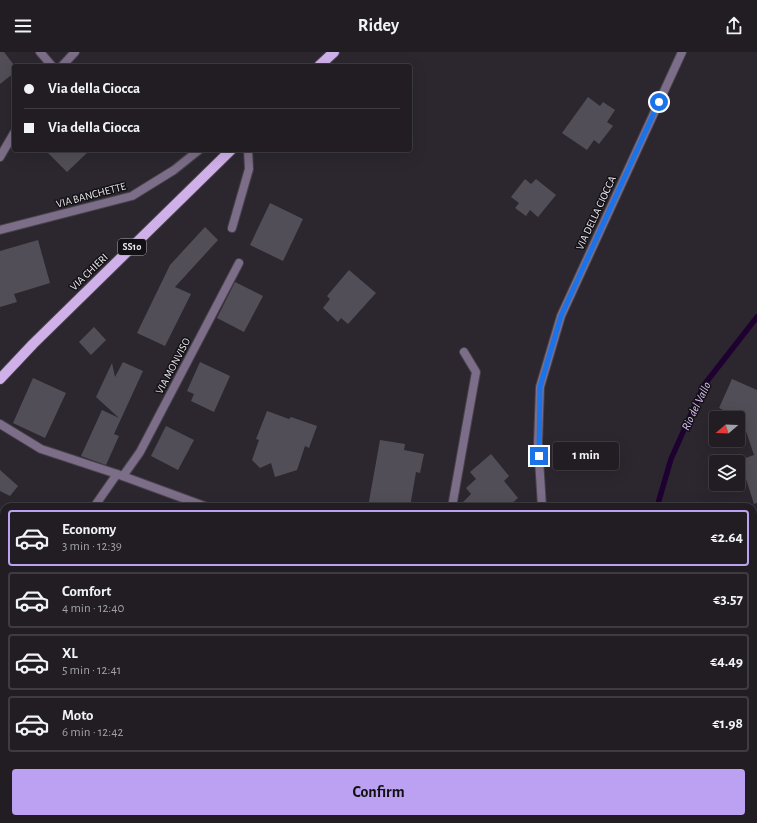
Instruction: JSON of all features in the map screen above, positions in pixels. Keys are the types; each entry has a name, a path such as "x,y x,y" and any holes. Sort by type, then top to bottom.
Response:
{"main road":[{"path":"321,64 334,52"},
{"name":"VIA CHIERI","path":"0,379 33,344 229,152"}],"street":[{"path":"40,52 50,64"},
{"path":"64,64 75,52"},
{"name":"VIA DELLA CIOCCA","path":"542,503 538,443 540,387 561,316 682,52"},
{"path":"0,156 12,136"},
{"name":"VIA BANCHETTE","path":"0,230 132,196 174,170 196,152"},
{"path":"232,228 249,169 248,152"},
{"name":"VIA MONVISO","path":"97,503 140,452 238,264"},
{"path":"453,503 476,372 464,352"},
{"path":"0,424 41,449 120,475 196,503"}],"building":[{"path":"0,52 4,52 13,64 12,64 12,75 0,84"},
{"path":"588,97 600,106 603,102 615,110 607,122 613,126 599,144 594,140 587,150 562,133"},
{"path":"47,152 88,152 67,172"},
{"path":"525,179 531,184 536,179 556,195 538,217 530,210 526,216 515,208 519,203 511,197"},
{"path":"270,203 303,219 283,261 250,245"},
{"path":"205,227 218,240 175,287 191,294 165,346 137,333 170,265"},
{"path":"38,240 50,283 14,294 17,302 0,307 0,251"},
{"path":"349,270 376,293 348,324 341,318 338,322 323,308 330,299 327,296"},
{"path":"235,282 263,296 244,332 217,318"},
{"path":"94,327 106,340 91,355 79,342"},
{"path":"123,362 143,371 114,434 119,436 106,465 81,456 102,410 119,418 96,397 112,363 115,377"},
{"path":"200,362 230,376 214,412 191,401 194,394 187,391"},
{"path":"33,378 66,393 45,438 13,423"},
{"path":"732,379 757,390 757,503 754,503 745,476 745,458 754,455 745,428 745,411 725,411 719,408"},
{"path":"267,411 289,419 291,417 317,426 309,448 305,446 297,470 275,477 271,463 260,468 252,460 259,440 256,439"},
{"path":"166,426 194,440 178,470 151,456"},
{"path":"380,440 405,444 404,450 424,454 420,473 416,472 411,503 369,503"},
{"path":"491,454 509,476 504,481 518,498 512,503 462,503 471,494 466,488 476,479 470,472"},
{"path":"0,470 18,486 10,496 0,491"}],"waterway":[{"name":"Rio del Vallo","path":"658,503 671,459 704,385 757,317"}],"route":[{"path":"539,456 540,387 561,316 588,254 659,102"}]}
